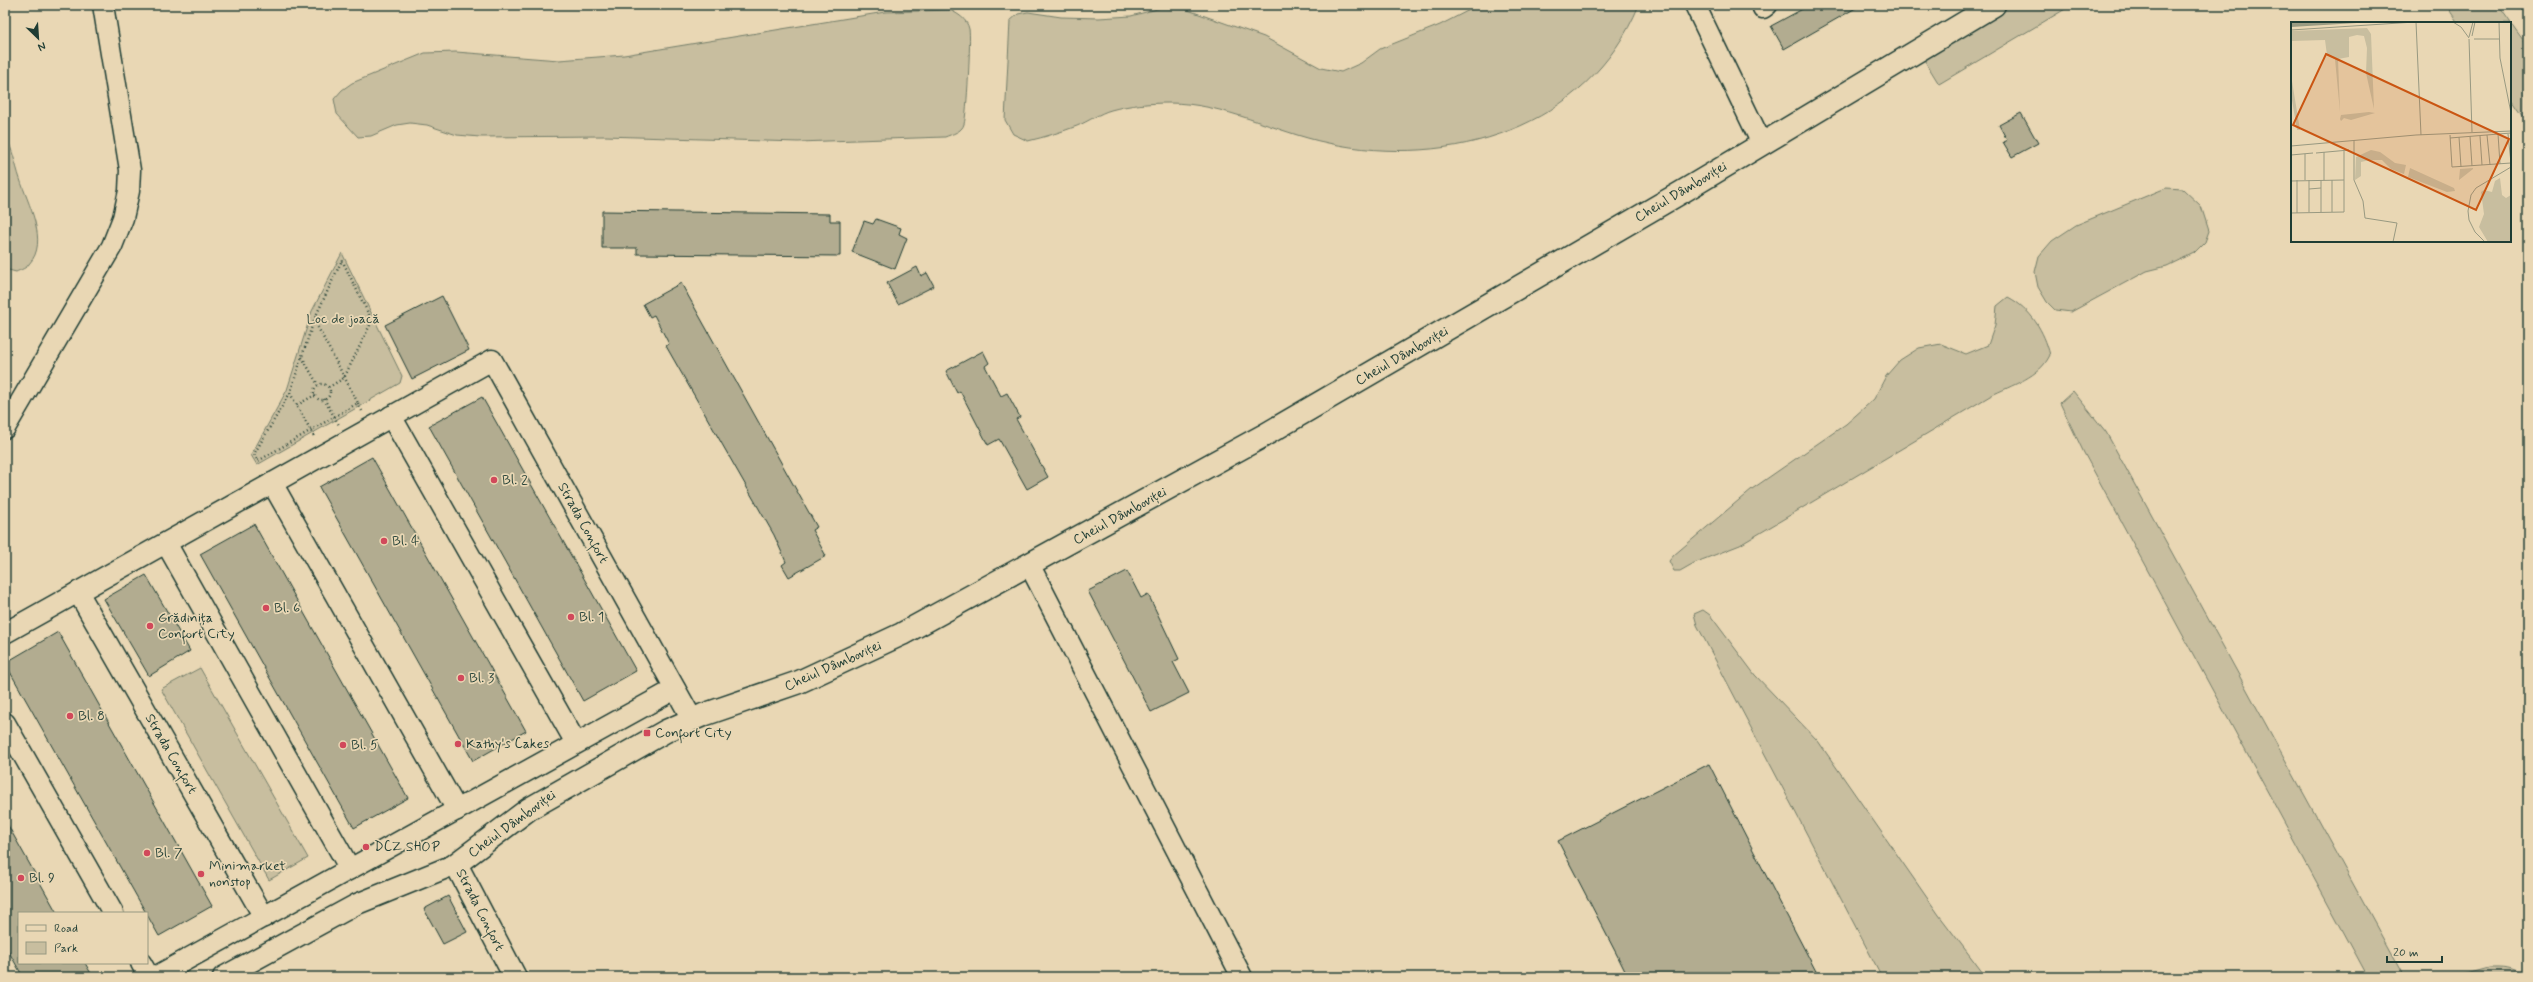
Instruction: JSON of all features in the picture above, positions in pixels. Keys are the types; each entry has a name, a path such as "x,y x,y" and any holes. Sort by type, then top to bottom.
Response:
{"street":[{"path":"5,428 112,246 124,212 129,191 128,148 103,5"},
{"path":"1695,5 1762,144"},
{"name":"Cheiul Dâmboviței","path":"223,977 368,898 456,864 503,827 559,790 666,731 692,719 776,692 827,670 902,634 1030,566 1373,374 1994,5"},
{"name":"Strada Confort","path":"5,633 492,360 675,689"},
{"path":"391,416 576,743"},
{"path":"272,483 458,810"},
{"path":"166,543 350,869"},
{"path":"1030,566 1242,977"},
{"name":"Strada Confort","path":"78,592 270,913 292,939"},
{"path":"155,977 675,689 692,719"},
{"path":"5,723 112,912"},
{"name":"Strada Confort","path":"456,864 515,977"},
{"path":"142,964 149,977"}],"path":[{"path":"314,320 344,378 358,403 258,461 254,454 290,393 314,320 342,260 372,321 344,378 329,387"},
{"path":"302,357 318,385"},
{"path":"325,384 329,387 330,394 324,399 319,399 315,395 314,388 318,385 325,384"},
{"path":"290,393 310,430"},
{"path":"297,405 315,395"},
{"path":"324,399 334,416"}],"green space":[{"path":"1479,5 1639,5 1616,48 1586,83 1550,110 1510,130 1467,143 1421,150 1374,150 1328,143 1308,138 1230,113 1190,104 1154,103 1111,110 1077,126 1028,141 1013,134 1005,120 1010,21 1018,14 1028,12 1061,17 1099,18 1131,16 1161,8 1185,9 1264,37 1321,68 1341,72 1361,63 1380,49 1440,25"},
{"path":"2012,5 2072,5 1939,84 1923,58"},
{"path":"2446,5 2498,5 2510,22 2457,22"},
{"path":"950,10 962,17 968,25 969,60 964,124 959,131 945,137 798,142 605,136 480,137 457,135 427,125 410,123 397,125 371,136 358,137 337,114 334,99 342,90 352,83 425,53 456,52 559,60 624,55 885,12"},
{"path":"2511,23 2528,47 2528,122 2511,97"},
{"path":"5,135 35,222 37,234 35,255 27,267 16,272 5,269"},
{"path":"2166,188 2183,189 2201,206 2209,231 2205,242 2194,253 2167,266 2147,271 2071,312 2055,310 2047,302 2038,287 2035,272 2039,256 2052,241 2076,225"},
{"name":"Loc de joacă","path":"342,253 402,376 400,383 257,465 251,455 287,390 312,311"},
{"path":"2008,297 2030,314 2044,338 2050,355 2040,369 2024,380 1990,396 1740,545 1694,563 1680,571 1674,571 1669,561 1674,555 1752,489 1846,424 1874,399 1886,376 1900,360 1919,348 1941,344 1966,354 1988,345 1995,325 1997,306"},
{"path":"2073,391 2106,432 2404,977 2368,977 2084,453 2060,403"},
{"path":"1703,610 1710,615 1755,675 1818,741 1939,915 1986,977 1882,977 1697,625 1694,614"},
{"path":"200,668 308,858 269,880 161,689"},
{"path":"2489,968 2503,968 2516,971 2523,977 2455,977"}],"building":[{"path":"1810,5 1861,5 1784,49 1771,26"},
{"path":"2021,113 2038,143 2012,157 2003,142 2007,140 1999,125"},
{"path":"602,211 830,214 830,221 840,221 840,256 637,254 637,248 602,248"},
{"path":"876,219 901,228 899,234 907,238 895,269 852,252 864,221 873,224"},
{"path":"917,267 921,276 927,273 934,286 898,304 887,283"},
{"path":"681,283 817,527 812,530 826,556 789,577 782,565 786,562 774,535 666,346 669,344 654,315 650,317 643,304"},
{"path":"442,296 469,350 412,379 385,325"},
{"path":"983,351 989,363 985,366 1001,396 1007,393 1020,417 1016,419 1048,477 1027,489 999,439 988,445 960,391 957,393 946,371"},
{"path":"482,397 636,671 583,701 429,426"},
{"path":"372,457 526,731 473,761 319,487"},
{"path":"254,524 408,798 354,828 200,554"},
{"path":"1127,571 1141,598 1148,594 1179,659 1173,662 1189,693 1151,712 1088,591"},
{"path":"146,575 190,651 149,676 104,599"},
{"path":"58,632 212,906 159,936 148,916 148,912 145,912 5,663"},
{"path":"1709,764 1819,977 1628,977 1558,841"},
{"name":"Bl. 9","path":"5,820 56,912 18,912 18,964 86,964 93,977 23,977 5,945"},
{"path":"448,896 467,932 443,944 424,909"}],"place":[{"name":"Bl. 2","path":"494,480"},
{"name":"Bl. 4","path":"384,541"},
{"name":"Bl. 6","path":"266,608"},
{"name":"Bl. 1","path":"571,617"},
{"name":"Grădinița Confort City","path":"150,626"},
{"name":"Bl. 3","path":"461,678"},
{"name":"Bl. 8","path":"70,716"},
{"name":"Confort City","path":"647,733"},
{"name":"Kathy's Cakes","path":"458,744"},
{"name":"Bl. 5","path":"343,745"},
{"name":"DCZ SHOP","path":"366,847"},
{"name":"Bl. 7","path":"147,853"},
{"name":"Minimarket nonstop","path":"201,874"},
{"name":"Bl. 9","path":"21,878"}]}
